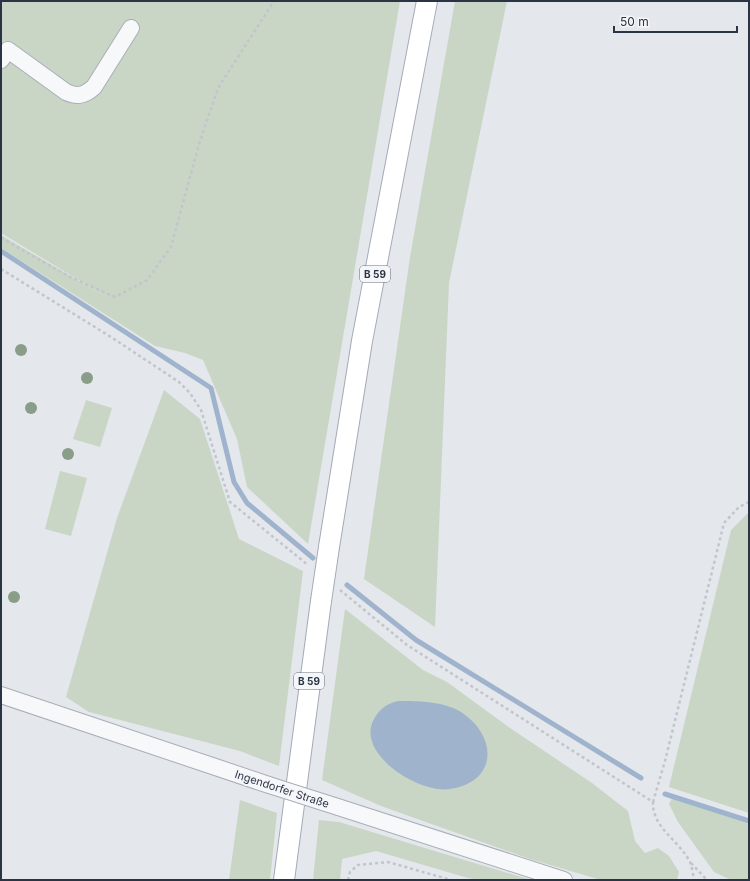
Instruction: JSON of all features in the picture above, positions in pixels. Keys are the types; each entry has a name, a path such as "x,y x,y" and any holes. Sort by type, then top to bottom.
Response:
{"main road":[{"name":"B 59","path":"284,880 321,601 362,342 427,1"}],"street":[{"path":"1,60 8,50 66,92 75,96 86,94 94,87 131,28"},
{"name":"Ingendorfer Straße","path":"1,695 269,785 564,880"}],"path":[{"path":"1,238 70,277 115,297 147,280 171,247 199,144 218,88 274,1"},
{"path":"1,269 111,337 179,382 190,393 201,410 230,502 313,569"},
{"path":"707,880 690,862 657,821 652,811 653,802 665,761 724,523 739,507 749,502"},
{"path":"337,587 407,645 653,802"},
{"path":"348,880 350,872 358,865 388,862 451,880"},
{"path":"690,862 694,880"}],"green space":[{"path":"1,1 400,1 308,544 247,487 237,439 203,360 185,353 155,346 1,248 1,235 113,301 1,233"},
{"path":"455,1 507,1 449,283 435,627 364,579 410,257"},
{"path":"164,390 200,419 239,539 303,571 279,766 240,751 89,712 66,697 117,518"},
{"path":"86,400 112,408 100,447 73,439"},
{"path":"60,471 87,478 71,536 45,529"},
{"path":"749,512 749,813 669,787 731,530"},
{"path":"345,609 423,670 447,682 510,728 592,783 628,811 635,841 645,853 658,848 669,856 679,872 677,880 601,880 530,859 381,806 322,780"},
{"path":"672,798 749,824 749,880 731,880 714,872 678,822 669,804"},
{"path":"240,800 277,813 270,880 229,880"},
{"path":"319,820 339,822 531,880 480,880 468,878 376,851 342,859 340,880 313,880"}],"water":[{"path":"398,701 438,704 454,708 473,722 482,733 486,745 487,757 484,768 477,777 466,785 450,789 437,789 408,779 394,770 382,759 374,747 370,734 373,721 383,708"}],"waterway":[{"path":"1,251 211,388 234,482 247,503 313,558"},
{"path":"347,585 416,640 641,778"},
{"path":"665,794 749,821"}]}
